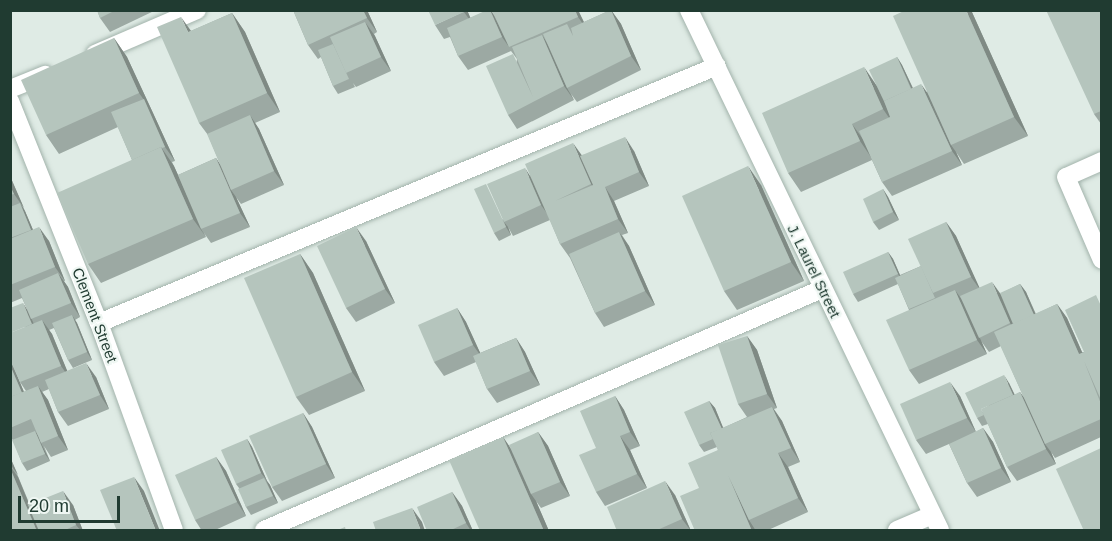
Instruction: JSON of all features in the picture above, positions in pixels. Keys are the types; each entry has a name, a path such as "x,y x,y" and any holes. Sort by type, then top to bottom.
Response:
{"street":[{"path":"10,89 197,10"},
{"name":"J. Laurel Street","path":"689,10 936,523"},
{"path":"99,323 717,66"},
{"name":"Clement Street","path":"10,101 99,323 174,531"},
{"path":"1101,161 1066,177 1101,260"},
{"path":"264,531 822,289"},
{"path":"897,531 936,523"}],"building":[{"path":"97,10 116,10 100,18"},
{"path":"293,10 363,10 367,18 308,45"},
{"path":"428,10 463,10 464,12 435,25"},
{"path":"490,10 502,37 458,56 447,28"},
{"path":"575,10 578,17 509,47 492,11"},
{"path":"611,10 631,56 567,88 543,34 567,24 573,36 571,28"},
{"path":"906,10 966,10 1014,117 951,145 893,16"},
{"path":"1046,10 1101,10 1101,111 1094,114"},
{"path":"232,13 267,93 199,123 157,27 181,17 188,32"},
{"path":"365,22 381,57 346,73 330,37"},
{"path":"542,35 564,86 508,115 486,66 513,54 533,97 512,47"},
{"path":"114,38 139,93 46,135 21,80"},
{"path":"333,44 349,79 333,86 318,50"},
{"path":"897,57 911,89 884,101 869,70"},
{"path":"864,67 883,109 852,124 860,141 788,173 762,113"},
{"path":"921,84 952,151 882,182 859,131 890,117 884,101"},
{"path":"144,99 165,147 132,160 111,112"},
{"path":"250,115 274,171 231,190 207,134"},
{"path":"625,137 639,172 605,187 618,219 560,244 525,164 573,143 591,184 555,201 593,185 580,156"},
{"path":"161,147 193,219 88,264 57,193"},
{"path":"216,158 240,213 201,229 178,175"},
{"path":"748,166 791,262 724,291 682,196"},
{"path":"525,168 541,205 504,222 487,184"},
{"path":"486,184 506,227 494,233 474,189"},
{"path":"883,189 893,212 873,222 863,199"},
{"path":"20,203 31,230 10,238 10,207"},
{"path":"946,222 971,277 933,293 908,239"},
{"path":"39,227 55,267 10,285 10,239"},
{"path":"356,227 385,289 346,308 317,246"},
{"path":"619,232 645,291 595,313 569,254"},
{"path":"888,252 898,274 853,294 843,272"},
{"path":"300,254 352,372 296,397 244,278"},
{"path":"921,266 935,298 909,309 895,278"},
{"path":"58,273 71,303 31,319 19,290"},
{"path":"992,282 1010,323 979,338 960,296"},
{"path":"1020,284 1034,315 1013,324 1000,293"},
{"path":"955,290 977,340 909,370 886,320"},
{"path":"1096,295 1101,306 1101,400 1084,361 1101,404 1101,419 1045,444 994,332 1057,304 1079,354 1084,352 1065,310"},
{"path":"23,303 32,324 10,333 10,308"},
{"path":"457,308 473,345 434,362 418,325"},
{"path":"72,315 87,352 68,360 52,323"},
{"path":"42,320 61,366 20,382 10,360 10,333"},
{"path":"747,336 767,394 738,404 718,345"},
{"path":"516,338 530,371 487,389 473,356"},
{"path":"86,363 100,395 58,412 45,380"},
{"path":"10,365 22,393 10,397"},
{"path":"1004,375 1013,395 981,409 984,415 977,418 965,393"},
{"path":"950,382 967,418 916,440 900,404"},
{"path":"38,386 58,436 41,443 31,419 10,428 10,397"},
{"path":"1020,392 1046,449 1007,467 981,409"},
{"path":"615,396 630,432 620,436 637,474 596,492 579,455 596,448 580,411"},
{"path":"709,401 722,429 710,433 713,439 699,445 684,412"},
{"path":"772,407 791,448 778,453 798,498 749,520 728,475 752,531 695,531 680,496 699,488 688,463 718,450 710,433"},
{"path":"303,413 326,464 272,487 249,436"},
{"path":"983,428 1001,468 967,483 949,444"},
{"path":"35,431 45,454 22,463 12,440"},
{"path":"538,432 560,482 531,494 509,445"},
{"path":"503,437 544,531 480,531 449,460"},
{"path":"247,439 261,473 236,484 221,450"},
{"path":"1101,448 1101,531 1084,531 1056,469"},
{"path":"216,457 237,502 195,520 175,475"},
{"path":"10,468 36,529 10,531"},
{"path":"134,477 156,531 117,531 100,490"},
{"path":"264,478 273,496 246,507 238,489"},
{"path":"665,481 682,519 655,531 617,531 607,507"},
{"path":"63,491 76,525 63,531 39,531 28,505"},
{"path":"452,492 466,523 449,531 427,531 417,507"},
{"path":"412,508 421,531 376,531 373,522"}]}
